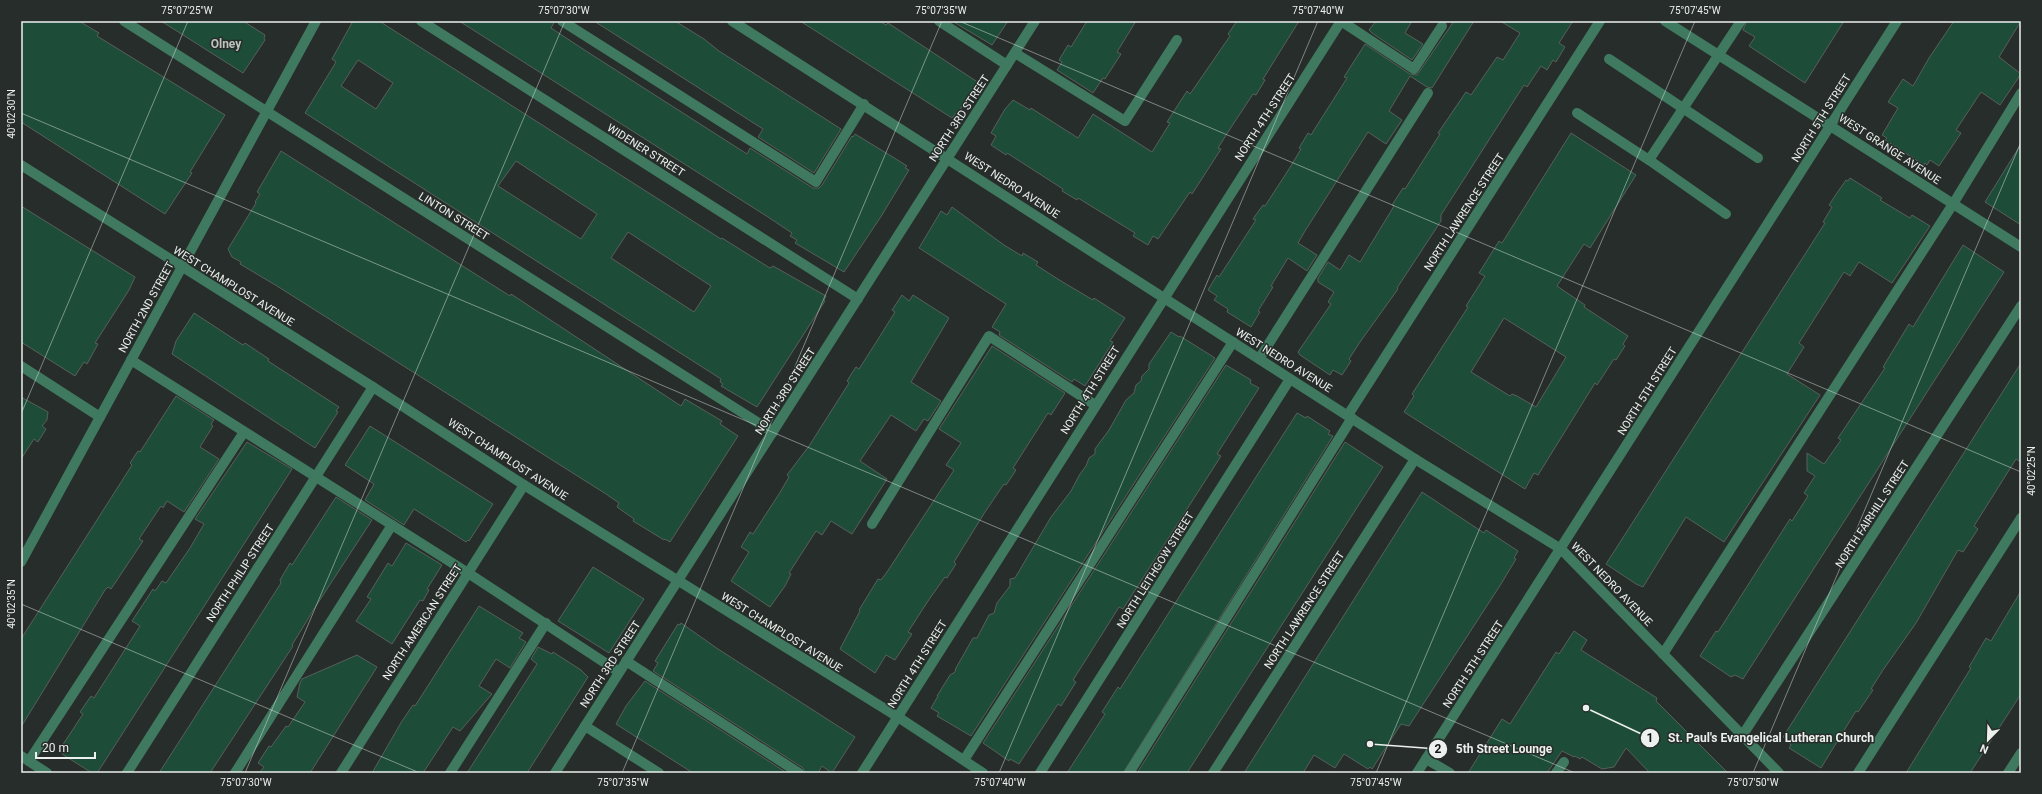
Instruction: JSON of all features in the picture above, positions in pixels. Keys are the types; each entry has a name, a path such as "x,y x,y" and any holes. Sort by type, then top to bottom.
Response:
{"street":[{"name":"LINTON STREET","path":"124,21 773,432"},
{"name":"NORTH 2ND STREET","path":"22,556 316,21"},
{"name":"WIDENER STREET","path":"421,21 858,299"},
{"path":"562,21 816,182 864,104"},
{"name":"WEST NEDRO AVENUE","path":"732,21 864,104 1415,459 1561,549 1779,773"},
{"path":"939,21 1007,65"},
{"name":"NORTH 3RD STREET","path":"555,773 1035,21"},
{"path":"1341,21 1414,70 1442,26"},
{"name":"NORTH 4TH STREET","path":"862,773 1163,297 1341,21"},
{"name":"NORTH LAWRENCE STREET","path":"1129,773 1350,417 1600,21"},
{"name":"WEST GRANGE AVENUE","path":"1665,21 2021,247"},
{"path":"1649,160 1741,21"},
{"name":"NORTH 5TH STREET","path":"1417,773 1897,21"},
{"path":"1015,53 1125,121 1177,40"},
{"path":"1609,59 1758,158"},
{"path":"1259,359 1428,93"},
{"path":"1663,654 1953,204 2021,93"},
{"path":"1577,112 1726,214"},
{"name":"WEST CHAMPLOST AVENUE","path":"21,165 373,387 524,485 898,717 983,773"},
{"name":"NORTH FAIRHILL STREET","path":"1742,736 2021,306"},
{"path":"872,524 989,336 1095,405"},
{"path":"964,760 1233,342"},
{"path":"131,360 468,573 619,672"},
{"path":"21,366 100,416"},
{"name":"NORTH LEITHGOW STREET","path":"1040,773 1290,379"},
{"name":"NORTH PHILIP STREET","path":"127,773 373,387"},
{"path":"47,773 25,759 244,432"},
{"name":"NORTH LAWRENCE STREET","path":"1213,773 1415,459"},
{"name":"NORTH AMERICAN STREET","path":"340,773 524,485"},
{"path":"1858,773 2021,518"},
{"path":"235,773 392,525"},
{"path":"450,773 546,624"},
{"path":"626,661 799,773"},
{"path":"585,726 659,773"},
{"path":"2008,773 2021,752"},
{"path":"1426,759 1450,773"},
{"path":"1556,773 1564,762"}],"building":[{"path":"21,21 79,21 99,33 97,36 225,115 190,172 192,173 165,214 21,122"},
{"path":"161,21 243,21 265,35 265,40 243,73"},
{"path":"353,21 379,21 721,239 722,238 770,268 773,266 826,296 825,301 757,407 721,386 723,384 720,382 721,379 305,113 336,62 332,59","holes":["358,60 393,83 376,109 341,86","516,161 597,214 581,239 498,186","628,232 711,286 694,312 611,258"]},
{"path":"459,21 555,21 551,28 586,51 747,154 750,148 813,188 819,188 822,185 852,136 853,137 855,134 907,166 905,168 909,170 882,215 844,272 795,243 797,240 790,236 792,233 768,217"},
{"path":"594,21 675,21 841,129 814,173 758,137 763,129"},
{"path":"800,21 879,21 886,25 888,23 979,83 957,114 956,113 952,118"},
{"path":"952,21 1008,21 992,45"},
{"path":"1087,21 1136,21 1117,52 1121,54 1105,79 1103,78 1093,93 1057,70 1062,62 1059,60 1068,45 1071,47"},
{"path":"1237,21 1299,21 1263,79 1265,80 1256,95 1253,94 1228,132 1218,148 1221,149 1192,194 1190,192 1158,239 1153,236 1148,245 1133,236 1135,233 1078,198 1077,200 1062,191 1063,189 1007,153 1006,155 991,145 996,136 991,133 1005,109 1013,100 1030,110 1031,108 1078,138 1093,114 1152,152 1170,123 1167,122 1187,91 1190,94 1230,36 1228,34"},
{"path":"1376,21 1412,21 1405,33 1423,44 1412,60 1369,30"},
{"path":"1454,21 1474,21 1432,88 1427,87 1410,76 1389,111 1402,120 1386,144 1368,132 1305,231 1298,243 1317,255 1307,271 1288,258 1271,286 1273,287 1258,311 1260,312 1251,327 1227,312 1228,309 1214,300 1217,296 1208,290 1217,275 1219,277 1256,220 1253,219 1263,205 1265,206 1289,169 1301,149 1299,148 1308,133 1311,135 1347,78 1344,77 1365,44 1410,74 1417,75"},
{"path":"1500,21 1573,21 1559,43 1565,47 1556,62 1553,60 1547,70 1541,66 1527,87 1524,85 1441,215 1441,221 1397,288 1398,289 1349,359 1351,361 1342,375 1333,370 1330,375 1300,355 1298,352 1331,304 1328,302 1334,292 1318,282 1318,278 1328,262 1340,270 1349,255 1360,262 1394,206 1392,205 1403,188 1405,189 1440,134 1438,133 1466,92 1471,95 1497,57 1503,60 1520,33"},
{"path":"1747,21 1844,21 1805,83 1749,46 1755,37 1743,30"},
{"path":"1954,21 2021,21 1999,57 2021,74 2000,105 1981,92 1956,130 1961,133 1939,166 1930,160 1927,165 1925,163 1924,165 1885,140 1887,138 1882,135 1898,108 1888,102 1903,79 1913,86 1929,58"},
{"path":"1571,133 1636,175 1590,248 1584,244 1557,286 1585,305 1584,307 1628,336 1623,344 1625,346 1616,360 1614,359 1597,385 1595,383 1538,475 1534,473 1525,489 1404,412 1414,396 1412,394 1468,307 1466,306 1485,276 1479,273 1499,241 1502,243","holes":["1504,318 1566,357 1536,407 1517,396 1512,394 1510,396 1471,372"]},
{"path":"2021,144 2021,225 1985,202"},
{"path":"281,151 510,296 511,294 681,406 685,399 722,421 720,424 738,436 670,542 665,539 664,540 633,521 634,519 617,507 619,503 606,494 240,264 241,262 232,257 228,249 256,203 255,202 260,194 257,192"},
{"path":"1850,178 1882,198 1880,200 1910,218 1912,215 1930,226 1892,283 1859,262 1850,276 1844,272 1799,343 1804,347 1787,374 1820,395 1724,542 1686,517 1643,587 1636,584 1606,564 1825,223 1823,222 1832,207 1829,205 1846,180 1848,181"},
{"path":"21,206 135,277 129,290 95,343 98,344 87,364 84,362 75,376 21,342"},
{"path":"952,207 1004,245 1022,256 1023,253 1038,262 1036,265 1093,300 1094,298 1125,318 1110,341 1113,342 1085,386 1074,379 1072,382 999,335 1000,332 992,327 1006,304 919,248 941,211 947,215"},
{"path":"1963,245 2004,272 1743,679 1735,675 1731,677 1700,656 1716,631 1718,632 1790,519 1792,521 1808,496 1804,493 1815,476 1807,471 1807,453 1824,464 1841,440 1838,438 1885,368 1883,367 1909,324 1913,327"},
{"path":"902,295 909,301 913,295 949,318 911,382 941,401 928,421 924,419 916,431 891,415 860,461 887,479 852,534 831,521 822,535 816,531 789,573 791,574 785,586 770,607 731,581 749,552 741,547 750,532 753,534 779,494 789,477 787,475 809,446 849,383 847,381 852,373 856,367 859,369 875,344 895,312 892,310"},
{"path":"194,313 243,345 245,343 269,359 268,361 339,407 336,411 338,412 315,448 172,354 176,341"},
{"path":"1171,332 1215,358 971,736 937,716 939,713 931,708 950,675 955,672 973,638 977,638 989,615 994,613 997,603 1010,586 1010,579 1015,578 1051,517 1071,491 1089,458 1095,454 1095,449 1109,430 1126,400 1134,393 1136,385 1141,381 1142,376 1149,369 1149,364"},
{"path":"992,346 1065,393 1051,415 1048,413 1013,468 1016,470 1006,485 1004,484 985,512 954,562 956,564 947,578 945,577 928,601 908,632 912,634 895,660 886,655 875,673 840,649 860,611 859,610 878,579 881,580 887,572 954,470 946,465 961,443 939,429"},
{"path":"2021,363 2021,462 2016,459 1974,526 1978,529 1963,552 1958,550 1916,623 1883,670 1871,689 1873,690 1858,712 1856,711 1821,768 1789,748 1791,745 1789,743 1790,741 1783,737"},
{"path":"1226,365 1251,380 1250,383 1259,388 1217,454 1221,456 1123,609 1119,607 1073,680 1076,682 1061,706 1058,704 1019,764 1010,759 1009,761 983,743"},
{"path":"176,396 214,420 211,424 213,426 200,447 219,459 184,512 167,501 163,508 161,506 139,539 143,541 111,589 108,587 105,590 21,727 21,639 132,465 130,463 138,451 140,452"},
{"path":"21,397 48,412 47,420 42,426 46,429 38,442 34,439 21,459"},
{"path":"1297,413 1306,418 1307,416 1330,431 1328,434 1333,436 1123,773 1067,773 1105,714 1102,712 1118,687 1120,689"},
{"path":"370,426 493,504 469,541 468,540 466,542 414,509 404,525 365,500 374,484 345,465"},
{"path":"247,442 292,469 103,764 97,773 92,773 62,754 64,752 60,749 83,714 80,712 91,696 94,698 140,626 132,621 153,589 155,591 162,581 166,583 190,548 204,524 195,519"},
{"path":"1345,442 1383,467 1187,773 1137,773"},
{"path":"1422,492 1484,533 1486,530 1518,551 1514,558 1516,559 1501,584 1409,726 1401,724 1372,769 1370,767 1368,769 1344,754 1335,768 1314,755 1303,773 1244,773"},
{"path":"336,497 372,520 314,609 292,645 293,646 210,773 159,773 281,583 280,580 290,563 292,565"},
{"path":"406,543 442,565 427,589 429,590 423,601 420,600 392,644 356,621 371,599 367,597 388,563 392,566"},
{"path":"593,567 644,599 609,653 558,621"},
{"path":"2021,591 2021,694 1970,773 1906,773 1971,668 1969,667 1986,638 1991,641"},
{"path":"479,606 523,633 519,638 526,642 510,668 496,659 479,686 492,694 460,731 453,727 423,773 372,773 402,721 413,705 415,706"},
{"path":"681,623 718,649 855,737 832,773 822,766 818,773 805,773 803,768 653,671 658,663 655,661 678,624 680,625"},
{"path":"1574,631 1587,640 1581,650 1657,698 1656,701 1728,773 1650,773 1626,748 1614,767 1602,769 1582,757 1580,759 1562,751 1547,773 1468,773 1502,719 1510,724 1556,652 1559,654"},
{"path":"538,647 552,654 553,652 581,670 588,677 527,773 467,773 537,664 531,659"},
{"path":"357,655 377,667 310,773 259,773 264,767 258,763 269,746 271,747 286,726 288,727 305,702 297,697 302,679"},
{"path":"645,681 787,773 693,773 616,724 626,706"}],"place":[{"name":"St. Paul's Evangelical Lutheran Church","path":"1586,708"},
{"name":"5th Street Lounge","path":"1370,744"}],"district":[{"name":"Olney","path":"226,44"}]}
